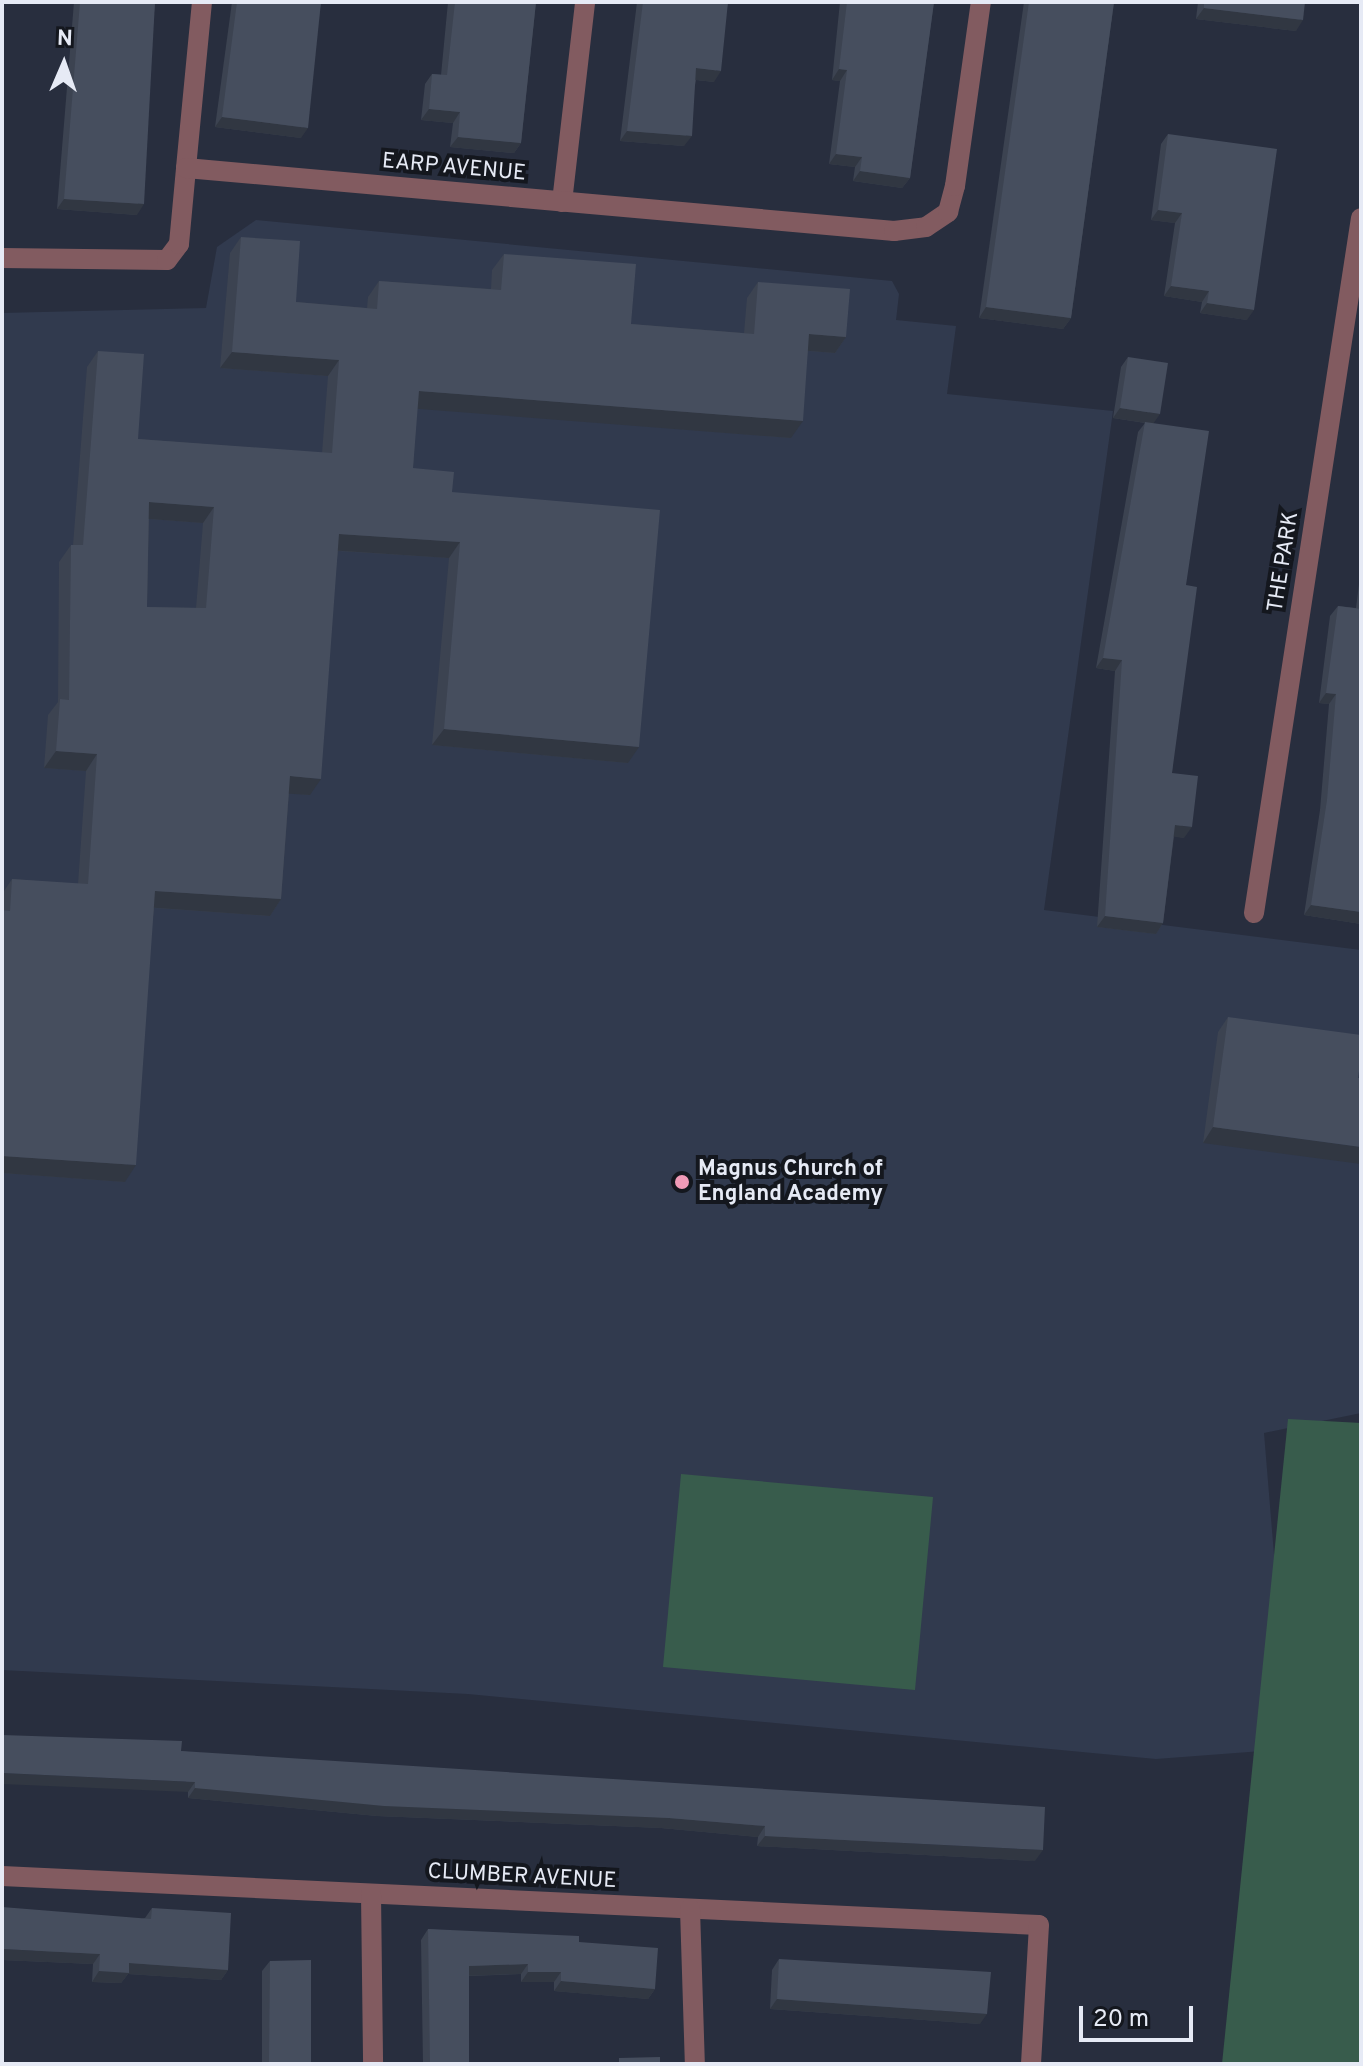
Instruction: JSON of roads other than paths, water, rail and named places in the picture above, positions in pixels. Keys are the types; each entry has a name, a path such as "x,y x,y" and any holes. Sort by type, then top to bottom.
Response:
{"street":[{"path":"2,258 167,260 179,244 202,2"},
{"path":"562,202 585,2"},
{"name":"EARP AVENUE","path":"186,168 894,231 926,227 948,212 955,186 981,2"},
{"name":"THE PARK","path":"1254,913 1361,218"},
{"name":"CLUMBER AVENUE","path":"2,1876 1039,1925 1031,2064"},
{"path":"371,1894 373,2064"},
{"path":"690,1909 695,2064"}],"place":[{"name":"Magnus Church of England Academy","path":"682,1182"}]}
